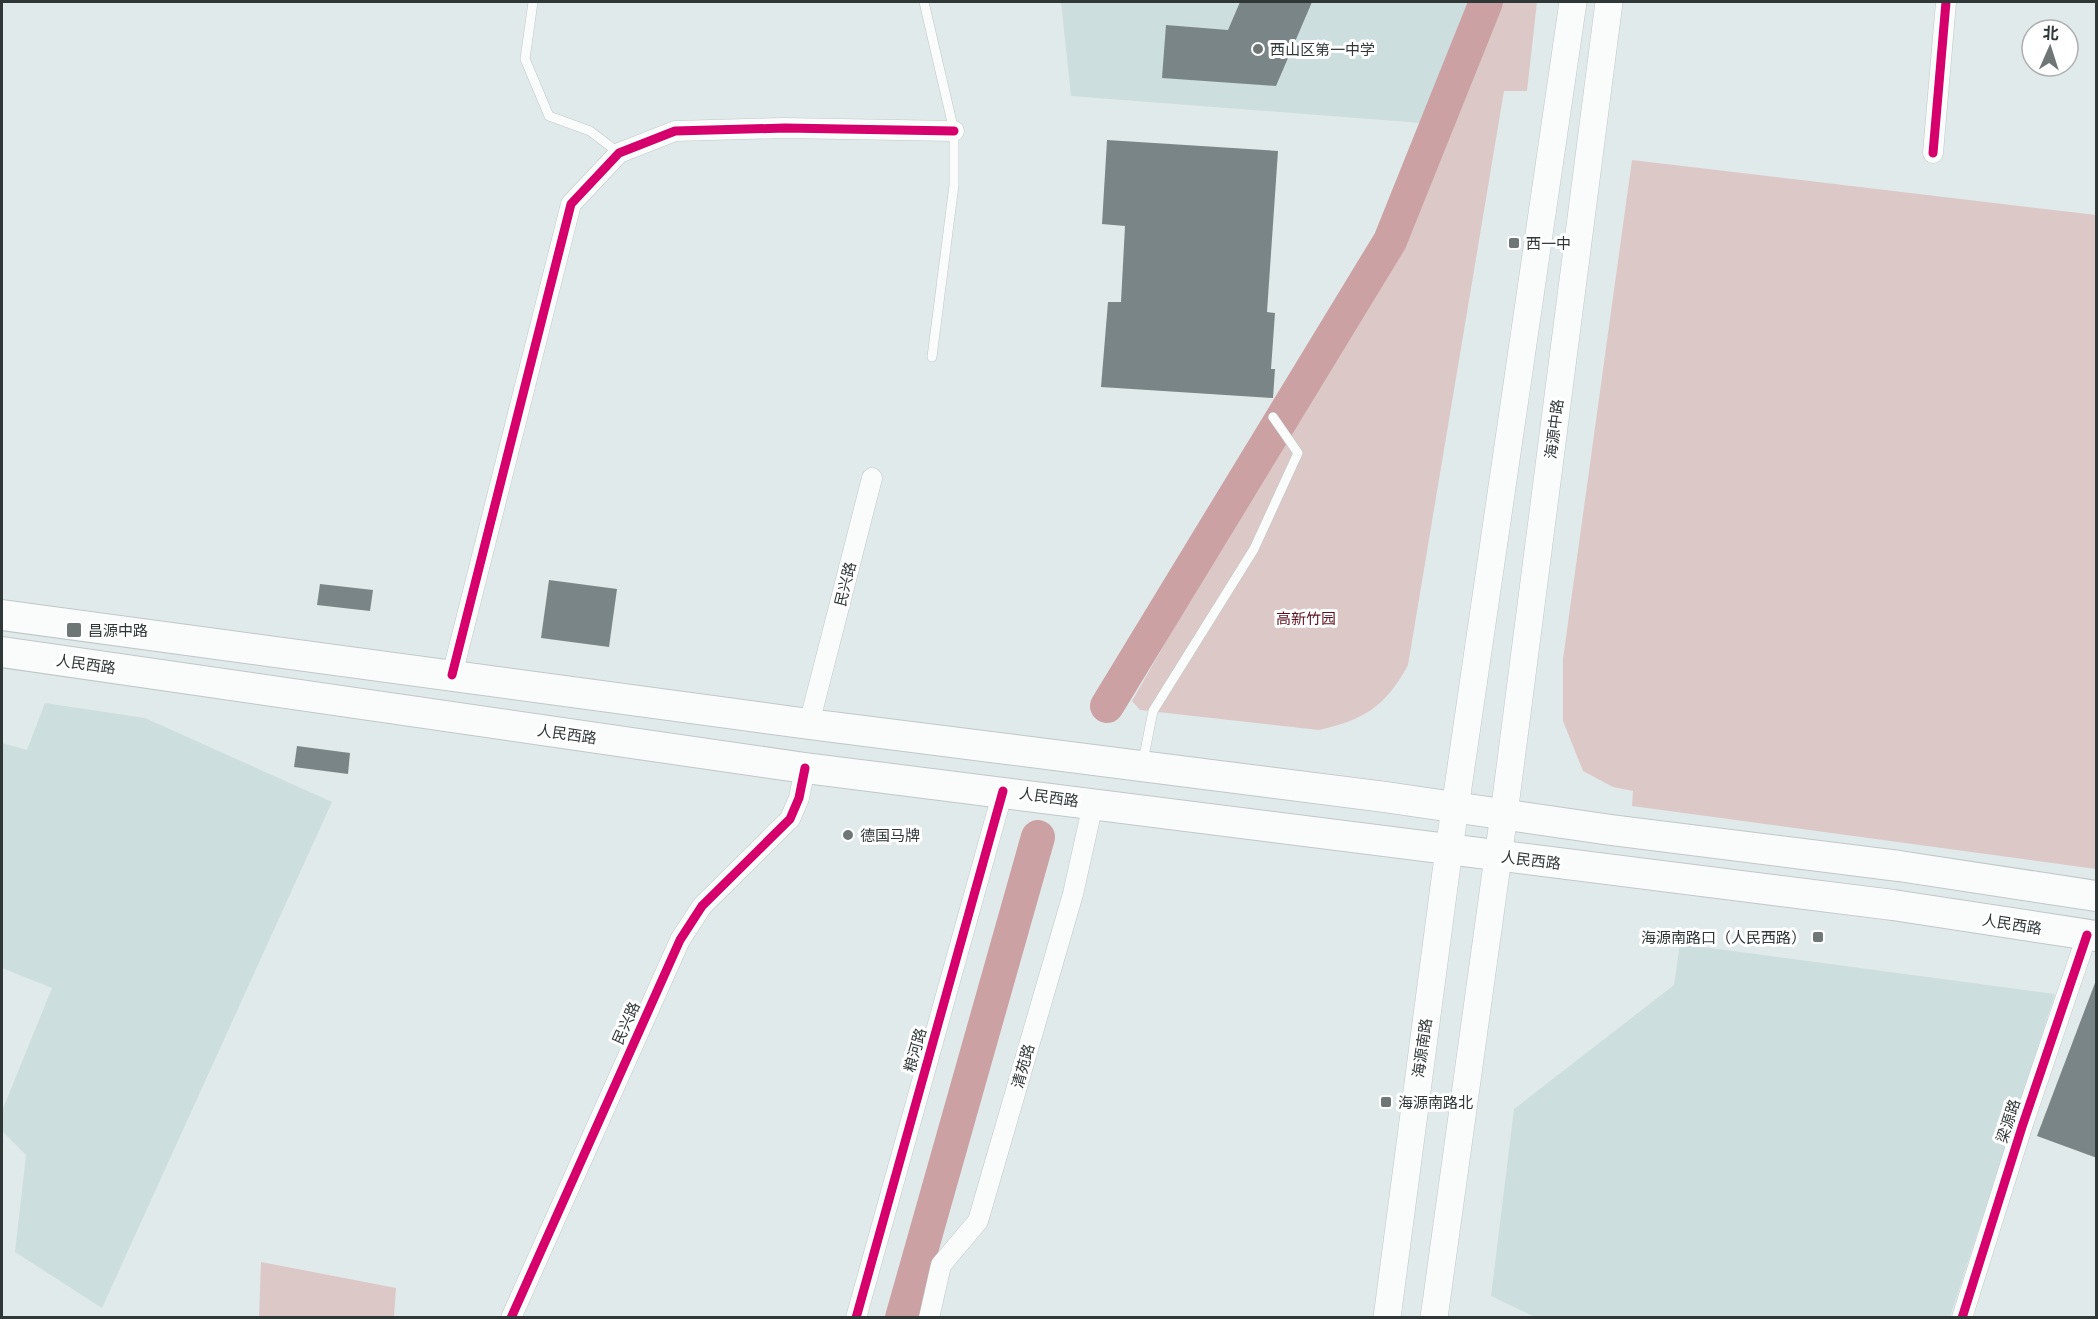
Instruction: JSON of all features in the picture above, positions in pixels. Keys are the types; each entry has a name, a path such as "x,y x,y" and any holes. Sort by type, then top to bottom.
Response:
{"main road":[{"path":"1449,849 1573,2"},
{"name":"海源中路","path":"1498,856 1608,2"},
{"path":"2,615 809,724 1455,806 1899,866 2097,896"},
{"name":"人民西路","path":"2,652 805,768 1003,791 1893,905 2092,935"},
{"name":"海源南路","path":"1386,1317 1449,849"},
{"path":"1434,1317 1498,856"}],"street":[{"path":"1933,153 1946,2"},
{"path":"452,675 571,204 619,153 675,131 785,128 954,131"},
{"name":"民兴路","path":"809,724 872,478"},
{"name":"民兴路","path":"511,1317 680,940 702,906 790,819 799,798 805,768"},
{"name":"粮河路","path":"856,1317 1003,791"},
{"name":"清苑路","path":"929,1317 941,1265 978,1221 1069,905 1093,804"},
{"name":"梁源路","path":"1962,1317 2022,1127 2092,935"}],"lane":[{"path":"533,2 525,59 549,116 590,131 619,153"},
{"path":"924,2 954,131 954,185 932,357"},
{"path":"1142,766 1153,711 1254,549 1298,453 1273,417"}],"shaded area":[{"name":"西山区第一中学","path":"1061,2 1468,2 1421,123 1071,96"},
{"path":"45,703 145,718 332,802 102,1308 15,1252 26,1155 2,1131 2,1111 52,988 2,968 2,743 27,750"},
{"path":"1680,944 2055,994 1950,1317 1537,1318 1491,1296 1514,1109 1674,985"}],"green space":[{"name":"高新竹园","path":"1494,2 1537,2 1527,91 1504,91 1408,665 1391,691 1372,709 1349,721 1319,730 1140,710 1132,701 1401,232"},
{"path":"1632,160 2096,215 2096,869 1632,806 1633,791 1613,787 1583,771 1563,721 1563,659"},
{"path":"261,1262 396,1288 394,1317 259,1317"}],"building":[{"path":"1240,2 1312,2 1276,86 1162,78 1166,25 1228,30"},
{"path":"1107,140 1278,151 1267,312 1275,313 1271,369 1275,369 1273,398 1101,387 1108,302 1121,302 1125,226 1102,224"},
{"path":"549,580 617,589 609,647 541,638"},
{"path":"320,584 373,590 370,611 317,605"},
{"path":"297,746 350,753 348,774 294,767"},
{"path":"2095,983 2097,984 2097,1158 2037,1136"}],"waterway":[{"path":"1107,706 1390,241 1486,2"},
{"path":"902,1318 1038,837"}],"cycle path":[{"path":"1933,153 1946,2"},
{"path":"452,675 571,204 619,153 675,131 785,128 954,131"},
{"path":"511,1318 680,940 702,906 790,819 799,798 805,768"},
{"path":"856,1318 1003,791"},
{"path":"1962,1318 2022,1127 2087,935"}],"place":[{"name":"西山区第一中学","path":"1258,49"},
{"name":"西一中","path":"1514,243"},
{"name":"昌源中路","path":"74,630"},
{"name":"德国马牌","path":"848,835"},
{"name":"海源南路口（人民西路）","path":"1818,937"},
{"name":"海源南路北","path":"1386,1102"}]}
